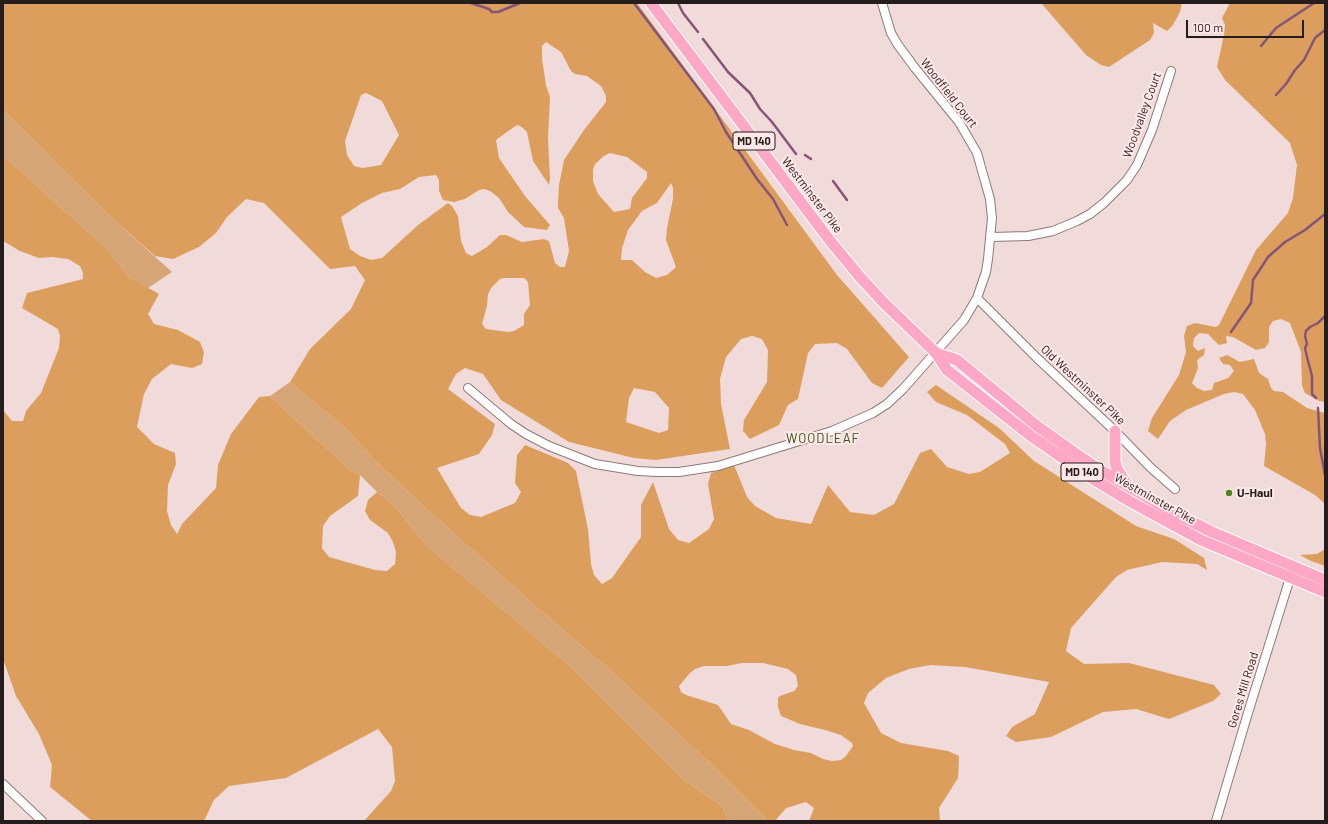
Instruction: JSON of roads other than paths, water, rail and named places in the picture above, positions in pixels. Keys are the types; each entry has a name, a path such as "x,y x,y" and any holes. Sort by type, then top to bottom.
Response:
{"highway":[{"name":"Westminster Pike","path":"651,3 835,248 860,278 884,303 936,353 947,370 1031,436 1093,480 1201,540 1325,592"},
{"name":"Westminster Pike","path":"936,353 957,360 1037,426 1089,462 1172,512 1204,528 1325,580"},
{"path":"1115,431 1114,462 1127,485"}],"street":[{"name":"Woodfield Court","path":"468,388 496,412 526,434 573,457 596,464 630,470 679,472 718,466 832,431 867,416 887,404 898,394 964,320 977,298 986,272 992,218 990,199 977,153 959,122 915,68 891,33 882,3"},
{"name":"Woodvalley Court","path":"991,237 1028,236 1052,231 1076,222 1090,214 1104,203 1127,180 1137,165 1152,130 1171,71"},
{"name":"Old Westminster Pike","path":"977,298 1037,358 1115,431 1150,467 1175,489"},
{"name":"Gores Mill Road","path":"1216,821 1290,578 1292,566"},
{"path":"3,784 42,821"}],"waterway":[{"path":"471,3 489,9 492,12 498,12 520,3"},
{"path":"634,3 714,109 726,132 757,179 773,199 787,225"},
{"path":"678,3 683,13 698,32"},
{"path":"1261,46 1276,28 1314,3"},
{"path":"1276,95 1304,60 1315,38 1325,30"},
{"path":"703,39 728,72 750,93 760,109 772,122 796,154"},
{"path":"805,155 811,159"},
{"path":"833,181 847,200"},
{"path":"1231,332 1251,303 1253,280 1268,257 1285,242 1305,230 1325,214"},
{"path":"1316,398 1312,394 1312,376 1305,348 1307,344 1305,336 1306,331 1325,316"},
{"path":"1318,408 1320,448 1325,475"}],"place":[{"name":"U-Haul","path":"1229,493"}],"district":[{"name":"WOODLEAF","path":"823,439"}]}
